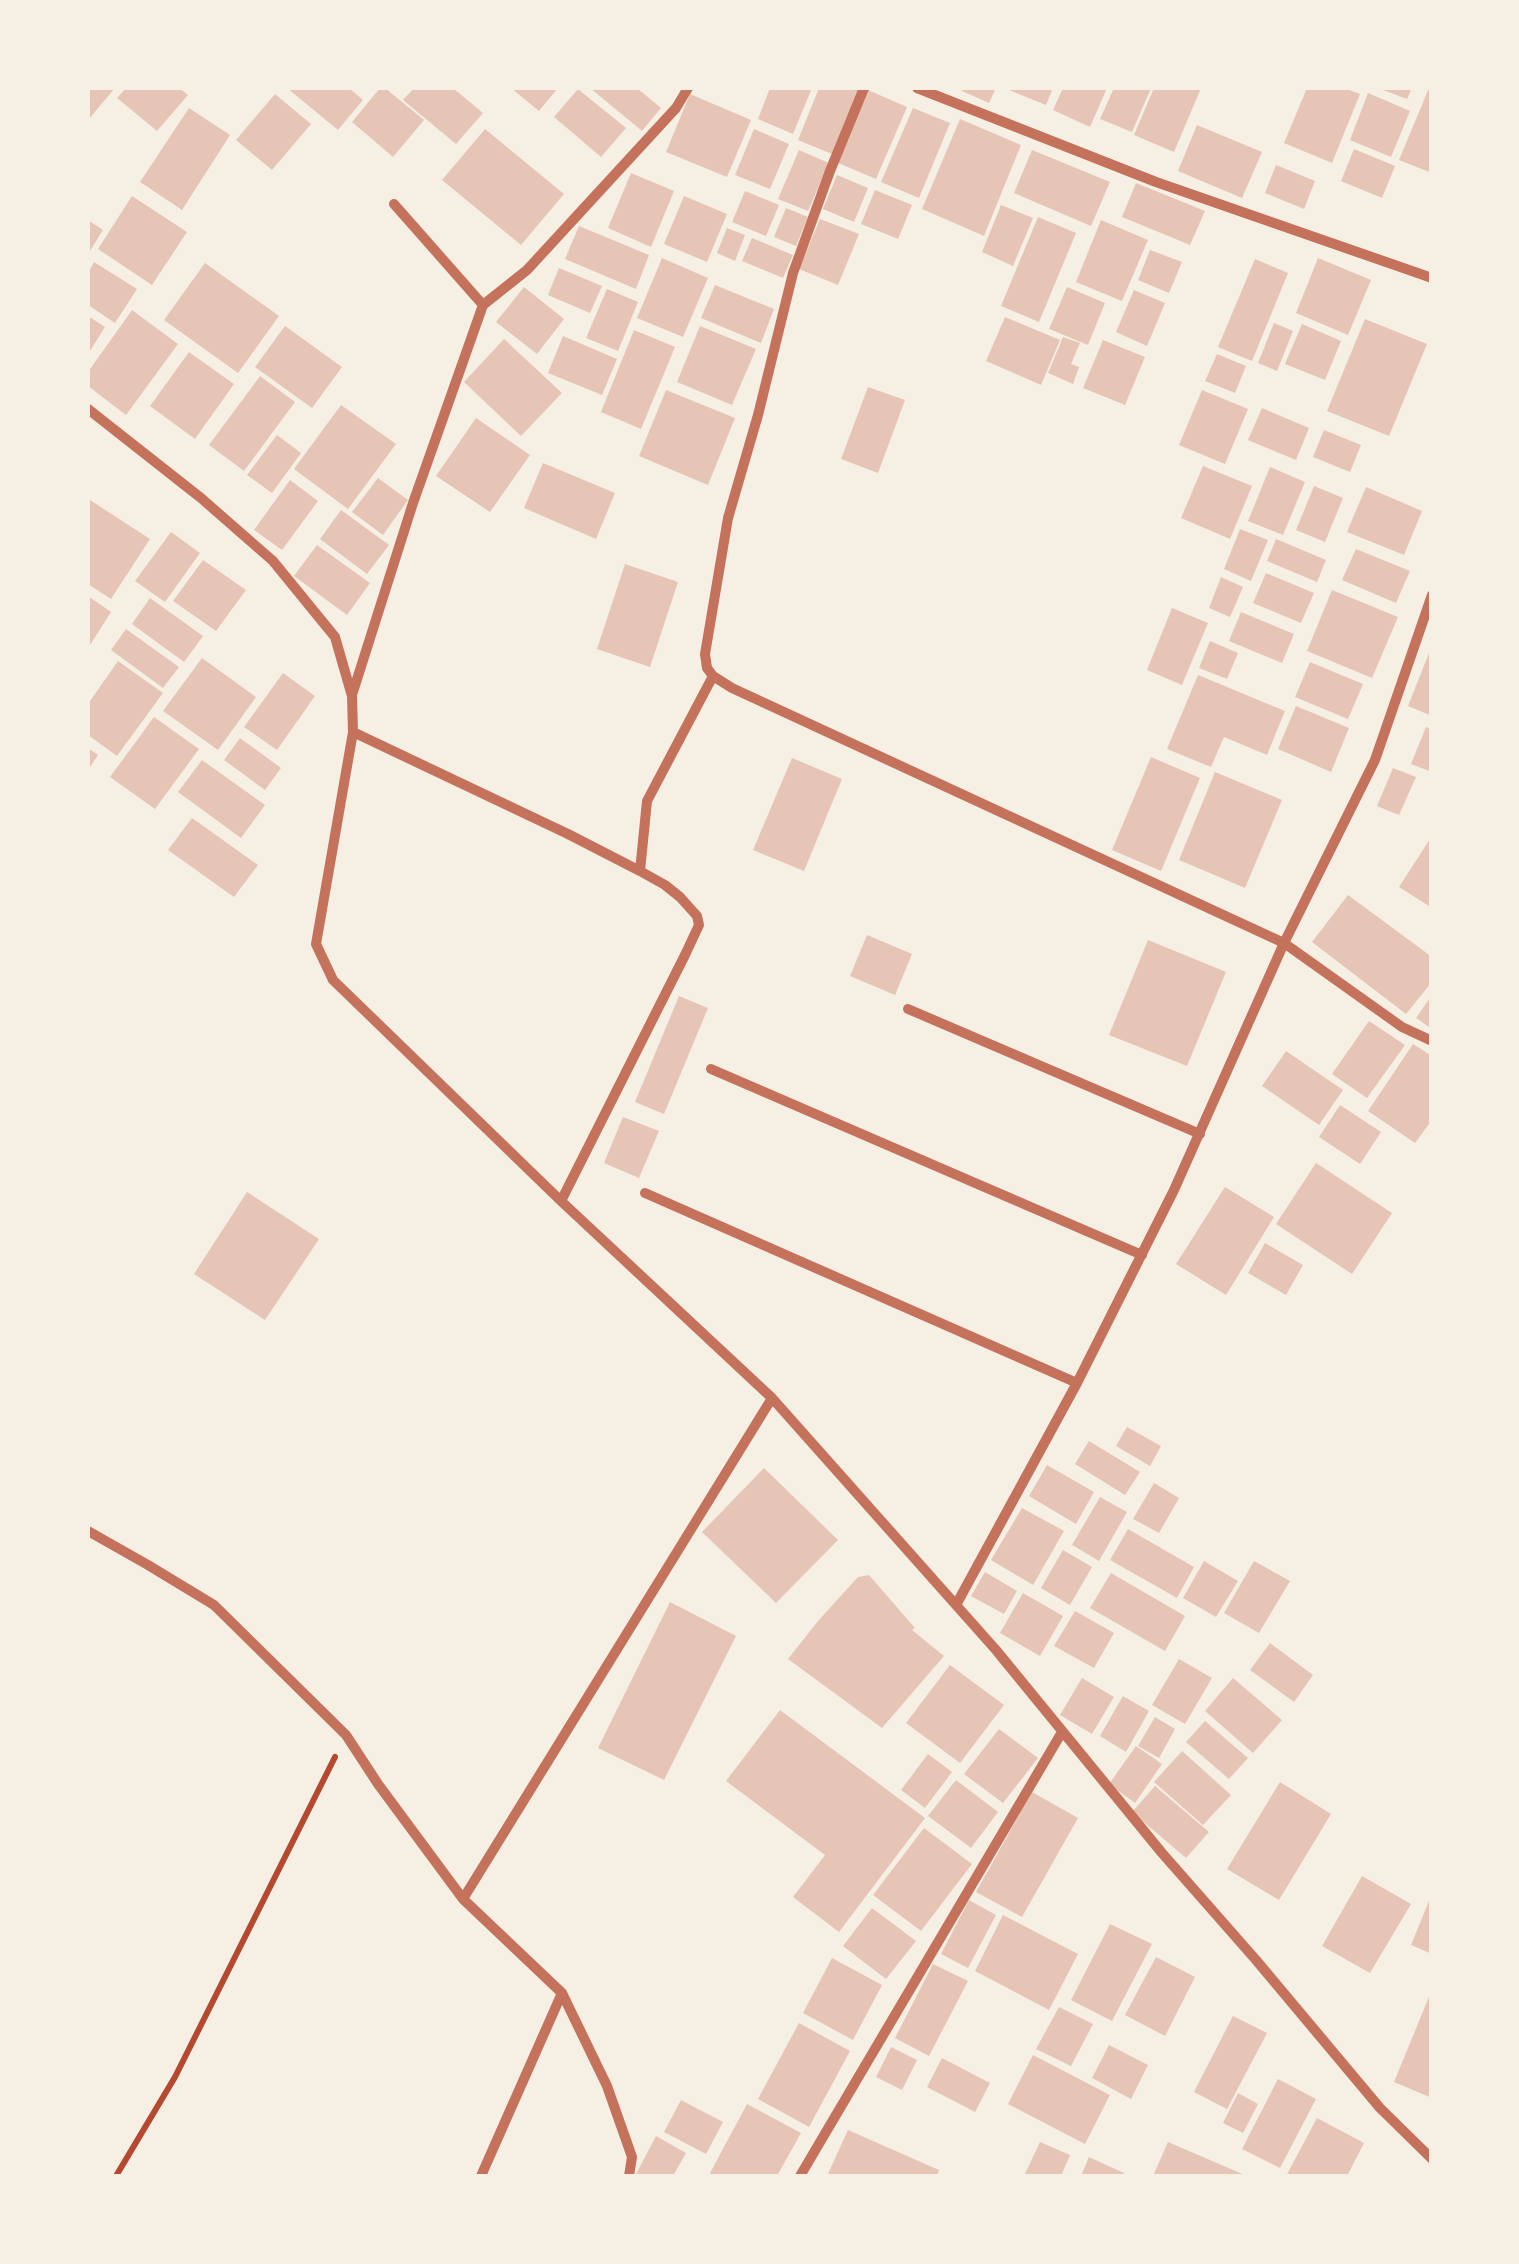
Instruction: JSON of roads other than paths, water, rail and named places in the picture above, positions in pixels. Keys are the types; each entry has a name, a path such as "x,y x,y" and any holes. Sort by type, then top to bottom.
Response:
{"street":[{"path":"352,696 412,502 483,305 528,270 676,108 688,88"},
{"path":"864,88 793,273 728,518 705,654 708,668 732,688 1284,943 1402,1028 1432,1041"},
{"path":"917,88 1156,182 1432,278"},
{"path":"394,204 483,305"},
{"path":"88,409 273,561 335,638 352,696 353,732 316,944 333,980 772,1398 996,1650 1162,1853 1380,2108 1432,2159"},
{"path":"956,1606 1077,1383 1200,1134 1284,943 1375,760 1432,595"},
{"path":"640,871 648,801 714,676"},
{"path":"353,732 640,871 680,897 696,916 698,925 562,1201"},
{"path":"908,1009 1200,1134"},
{"path":"711,1069 1142,1254"},
{"path":"645,1192 1077,1383"},
{"path":"463,1898 772,1398"},
{"path":"88,1531 214,1606 346,1735 463,1898 562,1993 607,2086 632,2156 630,2176"},
{"path":"800,2176 1062,1732"},
{"path":"481,2176 562,1993"}]}
